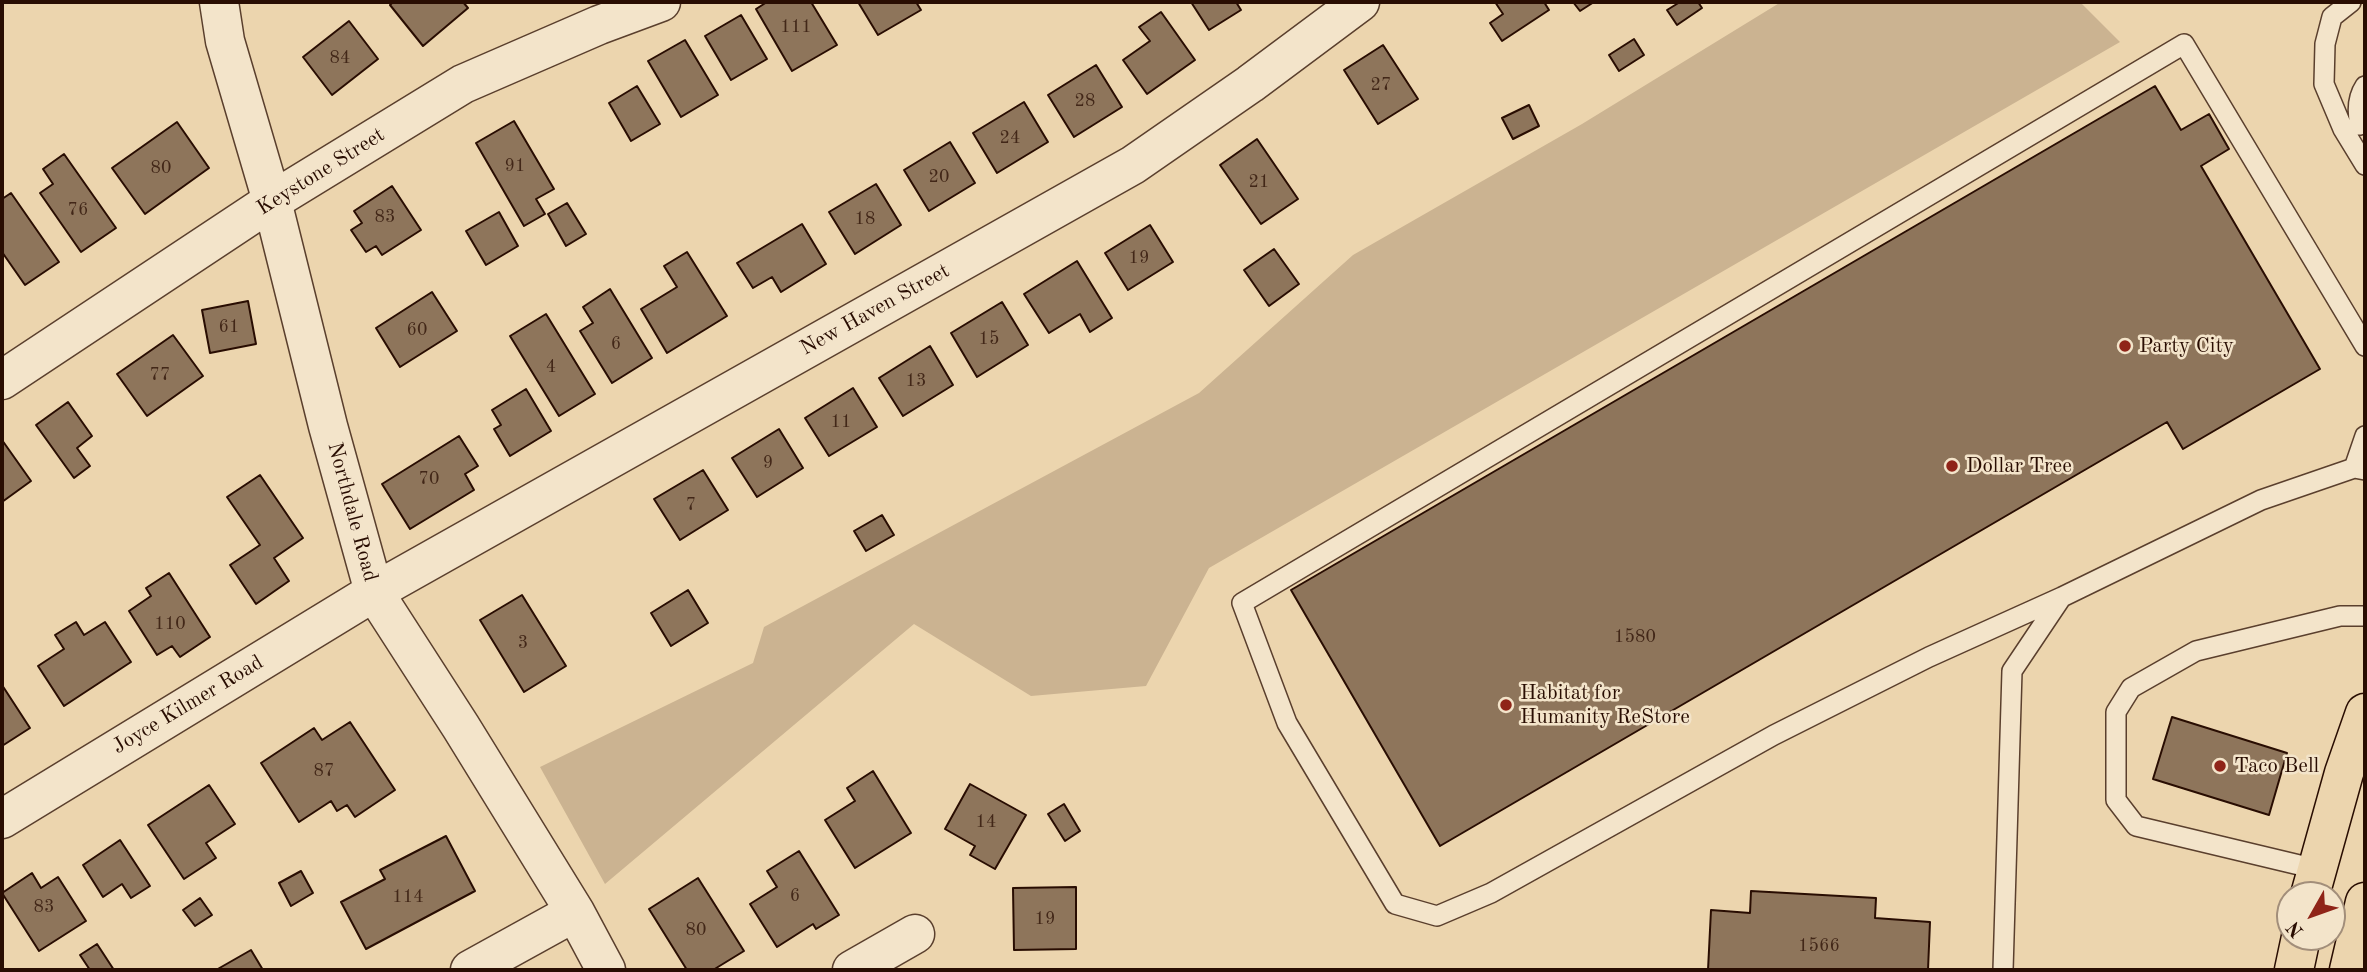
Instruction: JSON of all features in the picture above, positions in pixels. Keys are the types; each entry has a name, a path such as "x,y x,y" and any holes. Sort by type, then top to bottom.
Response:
{"highway":[{"path":"2313,881 2344,774 2365,713"},
{"path":"2349,970 2365,902"},
{"path":"2294,970 2298,951"}],"street":[{"name":"Northdale Road","path":"219,2 225,41 272,201 328,426 374,592 575,912 606,970"},
{"name":"Keystone Street","path":"2,380 272,201 463,84 598,25 661,2"},
{"name":"New Haven Street","path":"374,592 1133,164 1250,84 1360,2"},
{"name":"Joyce Kilmer Road","path":"2,819 374,592"},
{"path":"470,970 575,912"},
{"path":"852,970 915,934"}],"lane":[{"path":"2351,2 2332,16 2325,44 2323,84 2343,129 2365,165"},
{"path":"2365,346 2184,44 1242,603 1287,723 1395,904 1437,916 1491,892 1774,735 1929,657 2062,597 2261,500 2360,469 2365,436"},
{"path":"2363,127 2358,115 2359,95 2365,86"},
{"path":"2003,970 2012,671 2062,597"},
{"path":"2310,881 2136,826 2116,800 2116,712 2131,688 2196,651 2340,616 2365,616"}],"shaded area":[{"path":"1781,2 2080,2 2120,42 1209,568 1146,686 1031,696 914,624 605,884 540,767 753,663 764,627 1199,393 1353,255 1582,124"}],"building":[{"path":"393,2 463,2 468,8 423,46 390,5"},
{"path":"767,2 811,2 837,45 792,71 756,9"},
{"path":"858,2 916,2 921,10 878,35"},
{"path":"1191,2 1236,2 1241,10 1209,30"},
{"path":"1495,2 1544,2 1549,10 1502,41 1490,23 1503,14"},
{"path":"1573,2 1594,2 1580,11"},
{"path":"1680,2 1698,2 1702,8 1677,25 1667,10"},
{"path":"1161,12 1195,60 1147,94 1123,60 1150,41 1139,27"},
{"path":"741,15 767,59 731,80 705,36"},
{"path":"349,21 378,59 332,95 303,57"},
{"path":"1634,39 1644,55 1619,71 1609,55"},
{"path":"685,40 718,95 681,117 648,61"},
{"path":"1383,45 1418,99 1378,124 1344,70"},
{"path":"1096,65 1122,107 1074,137 1048,95"},
{"path":"637,86 660,124 631,141 609,103"},
{"path":"2155,86 2181,130 2209,114 2229,149 2201,166 2320,369 2183,449 2167,422 1440,846 1291,590"},
{"path":"1024,102 1048,142 997,173 973,133"},
{"path":"1529,105 1539,126 1513,139 1502,118"},
{"path":"514,121 554,189 536,199 545,214 524,226 476,143"},
{"path":"177,122 209,168 145,214 112,168"},
{"path":"1257,139 1298,199 1261,224 1220,165"},
{"path":"950,142 975,183 929,211 904,170"},
{"path":"64,154 116,228 81,252 40,193 53,184 43,169"},
{"path":"876,184 901,225 855,254 829,212"},
{"path":"392,186 421,230 382,255 376,246 366,252 351,230 362,223 354,211"},
{"path":"11,193 59,262 25,285 2,252 2,199"},
{"path":"567,203 586,234 566,246 548,214"},
{"path":"499,212 518,246 486,265 466,231"},
{"path":"802,224 826,264 781,292 772,277 753,288 737,263"},
{"path":"1150,225 1173,262 1128,290 1105,253"},
{"path":"1274,249 1299,284 1269,306 1244,270"},
{"path":"687,252 727,316 667,353 641,309 677,287 664,266"},
{"path":"1077,261 1112,318 1090,332 1080,314 1049,333 1024,294"},
{"path":"610,289 652,358 612,383 580,331 593,323 583,307"},
{"path":"432,292 457,331 400,367 376,328"},
{"path":"248,301 256,344 210,353 202,310"},
{"path":"1002,302 1028,345 977,377 951,333"},
{"path":"546,314 595,394 559,416 510,336"},
{"path":"173,335 203,376 147,416 117,374"},
{"path":"930,346 953,385 903,416 879,378"},
{"path":"853,388 877,427 829,456 805,418"},
{"path":"526,389 551,431 510,456 494,429 501,425 492,410"},
{"path":"68,402 92,436 77,448 90,466 74,478 36,425"},
{"path":"779,429 803,468 757,497 732,458"},
{"path":"459,436 478,466 465,474 474,490 410,529 382,484"},
{"path":"2,440 31,481 2,502"},
{"path":"703,470 728,510 680,540 654,499"},
{"path":"260,475 303,538 274,558 289,581 256,604 230,565 260,545 227,497"},
{"path":"882,515 894,535 866,551 854,531"},
{"path":"169,573 210,637 180,657 172,646 157,655 129,611 151,596 146,588"},
{"path":"688,590 708,623 671,646 651,613"},
{"path":"522,595 566,666 524,692 480,620"},
{"path":"76,622 84,635 105,622 131,662 64,706 38,666 64,649 55,635"},
{"path":"2,685 30,728 2,746"},
{"name":"Taco Bell","path":"2172,717 2287,753 2269,815 2153,779"},
{"path":"350,722 395,790 355,817 347,805 337,811 331,801 299,822 261,763 314,728 322,740"},
{"path":"873,771 911,833 855,868 825,820 855,801 847,788"},
{"path":"970,784 1026,815 995,869 970,855 975,846 945,829"},
{"path":"209,785 235,824 206,843 216,858 184,879 148,825"},
{"path":"1064,804 1080,831 1065,841 1048,814"},
{"path":"446,836 475,891 366,949 341,902 385,879 380,870"},
{"path":"120,840 150,886 131,898 122,884 103,897 83,865"},
{"path":"799,851 839,915 816,929 813,924 777,947 750,904 777,887 767,871"},
{"path":"301,871 313,893 291,906 279,883"},
{"path":"32,873 41,888 58,877 86,921 39,951 2,893"},
{"path":"698,878 744,951 713,970 687,970 649,909"},
{"path":"1076,887 1076,949 1014,950 1013,888"},
{"path":"1751,891 1876,898 1875,918 1930,922 1928,970 1708,970 1711,910 1750,913"},
{"path":"200,898 212,915 195,926 183,910"},
{"path":"97,944 114,970 90,970 80,955"},
{"path":"251,950 263,970 216,970"}],"place":[{"name":"Party City","path":"2125,346"},
{"name":"Dollar Tree","path":"1952,466"},
{"name":"Habitat for Humanity ReStore","path":"1506,705"},
{"name":"Taco Bell","path":"2220,766"}]}
